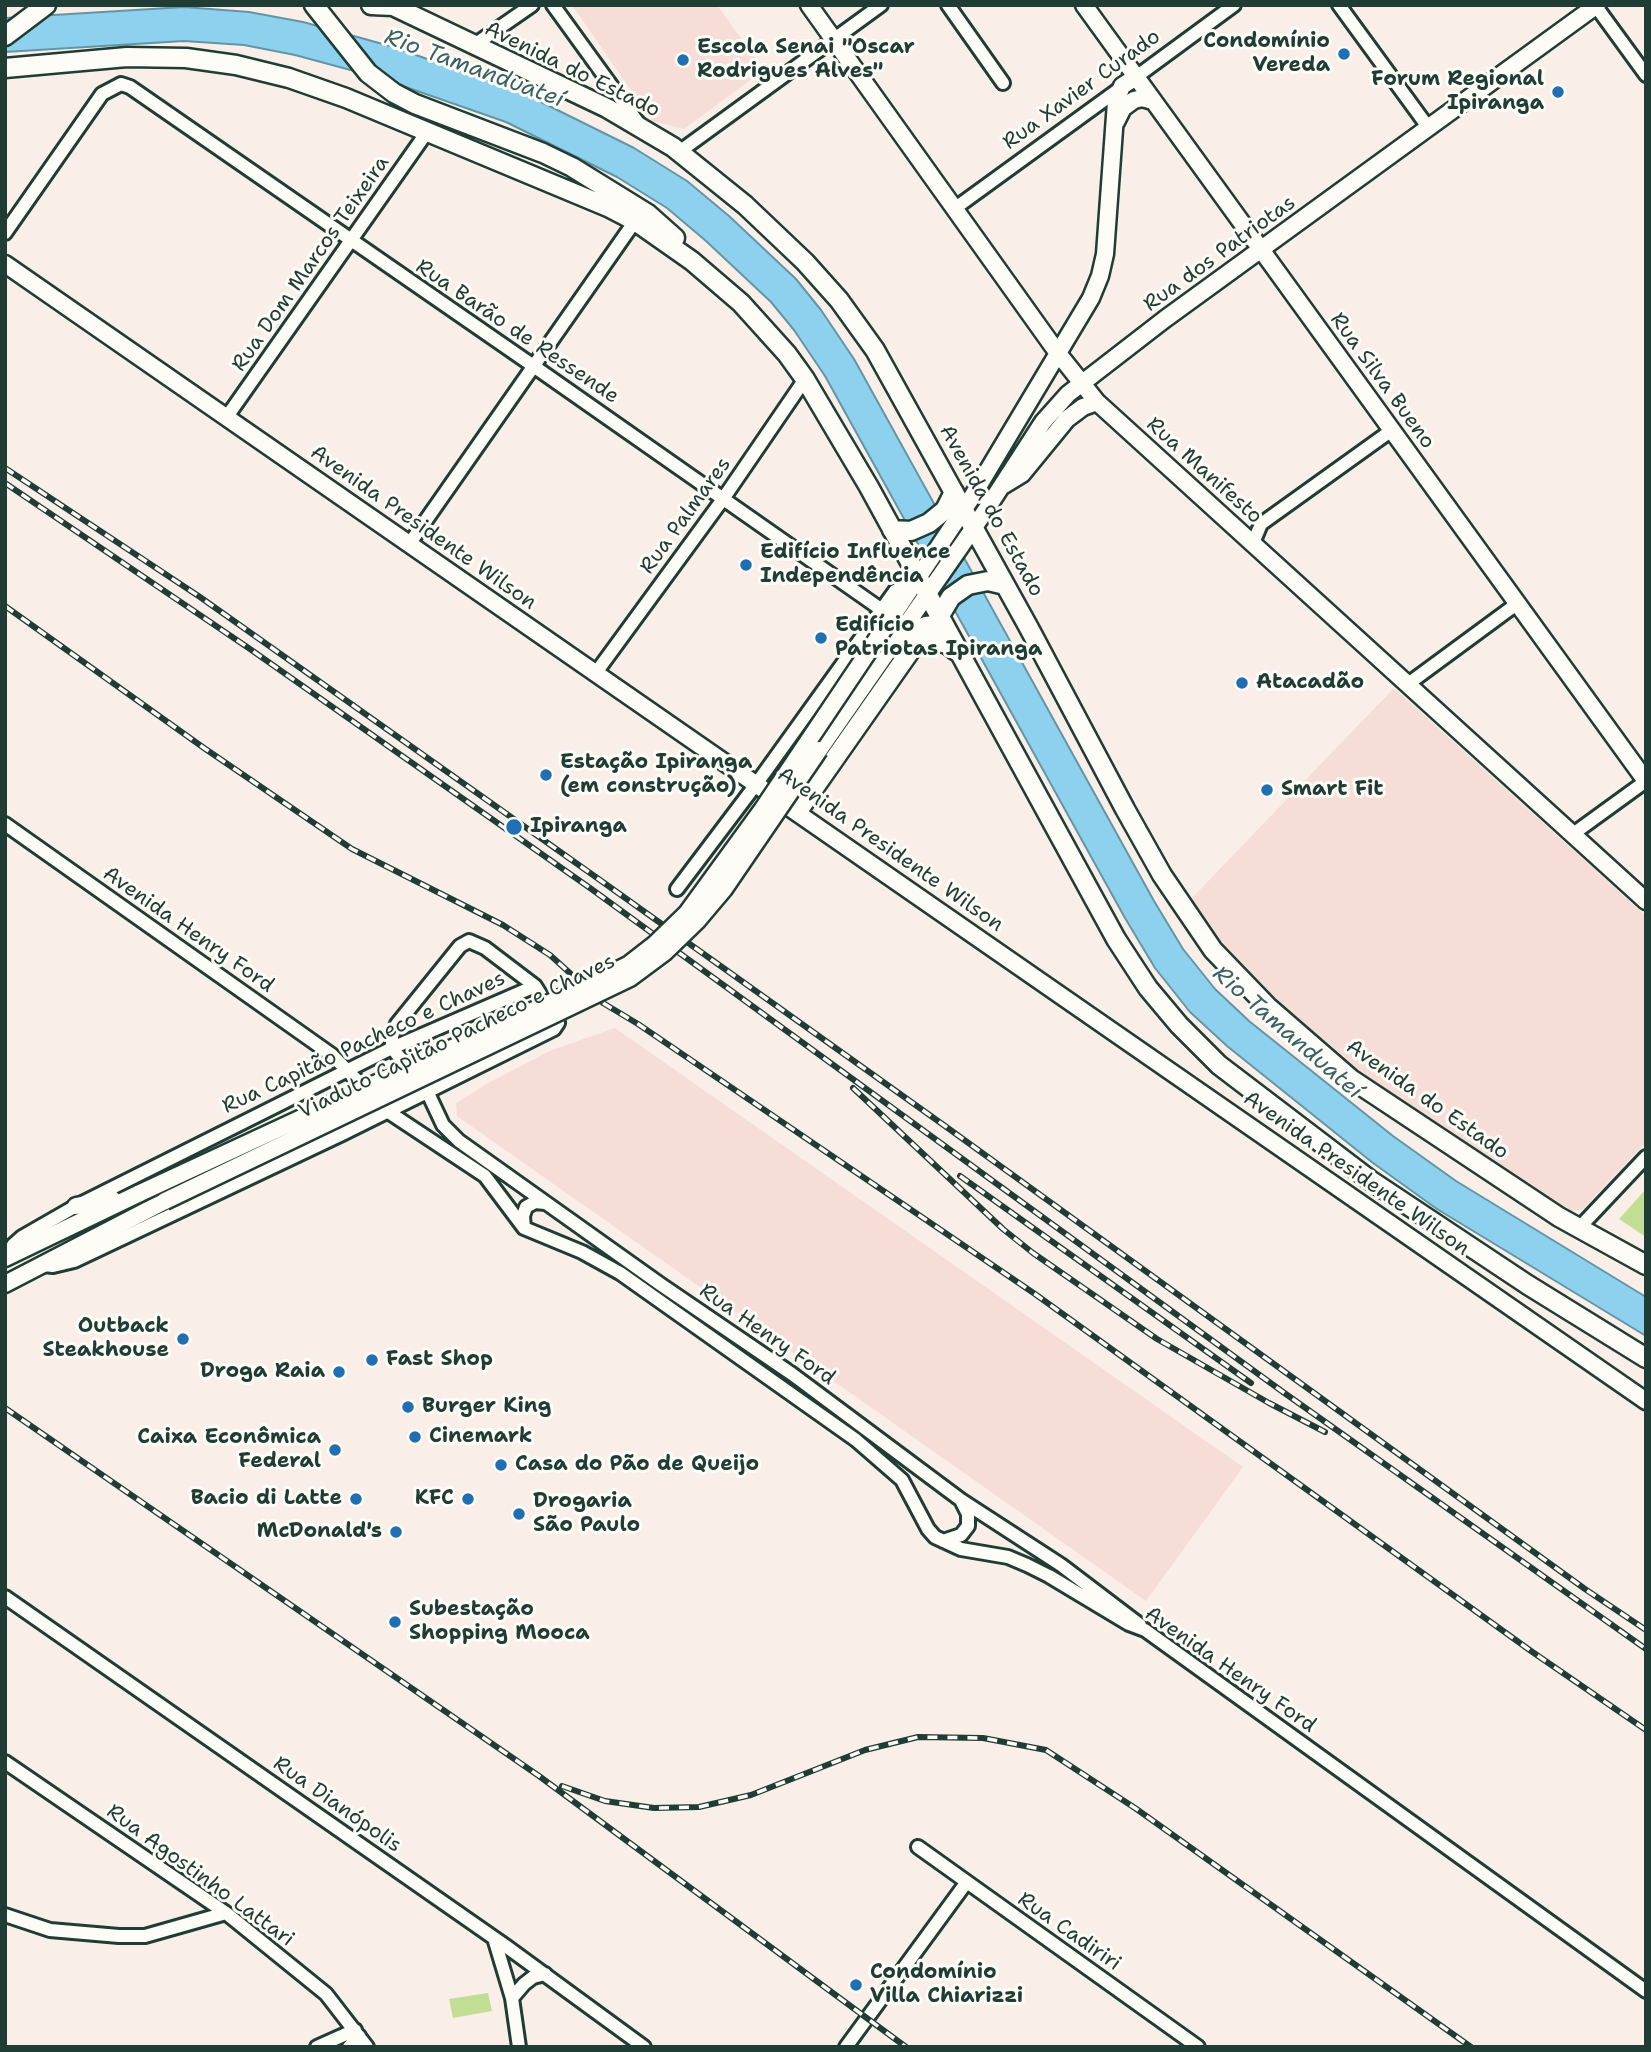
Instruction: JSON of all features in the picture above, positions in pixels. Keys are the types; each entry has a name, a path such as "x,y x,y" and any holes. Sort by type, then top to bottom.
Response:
{"highway":[{"path":"5,36 46,5"},
{"path":"314,5 368,73 394,93 572,167 648,214 677,240 692,261"},
{"name":"Avenida do Estado","path":"371,5 393,6 607,108 679,152 745,205 805,262 839,300 874,350 974,528 1125,810 1162,875 1213,950 1268,1007 1351,1079 1579,1228 1646,1265"},
{"path":"5,68 127,57 172,57 236,65 289,78 584,197 635,221 692,261 741,303 787,354 805,379 892,530 1116,939 1149,988 1179,1025 1219,1065 1370,1180 1646,1358"},
{"path":"892,530 911,531 929,523 945,510 954,492"},
{"path":"889,624 926,626 941,621 951,597 968,584 988,581 1005,585"},
{"path":"798,811 913,647 923,641 933,640 947,644 958,653"}],"main road":[{"name":"Rua Manifesto","path":"809,5 1080,383 1097,402 1646,901"},
{"name":"Rua Silva Bueno","path":"1084,5 1129,81 1153,101 1646,781"},
{"name":"Rua dos Patriotas","path":"921,586 974,528 1043,422 1080,383 1596,5"},
{"path":"921,586 1091,298 1103,265 1116,102 1129,81"},
{"path":"1115,125 1123,108 1134,100 1142,98 1153,101"},
{"name":"Avenida Presidente Wilson","path":"5,264 1646,1401"},
{"path":"999,489 1022,474 1067,419 1083,407 1097,402"},
{"name":"Viaduto Capitão Pacheco e Chaves","path":"139,1194 628,965 687,914 889,624 921,586"},
{"name":"Viaduto Capitão Pacheco e Chaves","path":"165,1200 600,993 630,978 665,952 724,890 889,624"},
{"path":"76,1206 139,1194"},
{"name":"Rua Capitão Pacheco e Chaves","path":"7,1257 49,1228 139,1194"},
{"name":"Rua Capitão Pacheco e Chaves","path":"5,1284 165,1200"},
{"path":"36,1268 50,1252 54,1242 49,1228"}],"street":[{"path":"473,46 533,5"},
{"path":"553,5 643,130"},
{"path":"679,152 881,5"},
{"path":"948,5 1003,83"},
{"name":"Rua Xavier Curado","path":"954,209 1234,5"},
{"path":"1339,5 1428,127"},
{"path":"1596,5 1646,75"},
{"name":"Rua Barão de Ressende","path":"5,233 102,94 121,84 130,87 723,499 889,624"},
{"name":"Rua Dom Marcos Teixeira","path":"226,418 427,132"},
{"path":"410,543 635,221"},
{"name":"Rua Palmares","path":"595,674 723,499 805,379"},
{"path":"1253,543 1261,524 1392,430"},
{"path":"1408,684 1518,603"},
{"path":"677,889 757,783 889,624"},
{"path":"1573,834 1646,781"},
{"name":"Avenida Henry Ford","path":"5,824 331,1055 347,1070"},
{"path":"392,1048 392,1036 397,1024 465,942 473,942 485,948 535,986"},
{"name":"Rua Capitão Pacheco e Chaves","path":"36,1268 74,1261 556,1028 557,1021 535,986 347,1070 76,1206 49,1228"},
{"name":"Rua Henry Ford","path":"392,1048 427,1091 436,1115 449,1132 792,1374 961,1500 1061,1564 1125,1611 1145,1630"},
{"path":"347,1070 387,1111 480,1171 490,1180 524,1228 582,1252 620,1273 856,1440 902,1480 928,1529 942,1541 961,1535 968,1526 968,1514 961,1500"},
{"path":"1579,1228 1646,1157"},
{"path":"524,1228 523,1216 526,1207 535,1202 546,1203"},
{"name":"Avenida Henry Ford","path":"942,1541 961,1549 1008,1558 1027,1565 1129,1624 1145,1630 1646,1991"},
{"name":"Rua Dianópolis","path":"5,1597 494,1938 644,2047"},
{"name":"Rua Agostinho Lattari","path":"5,1762 226,1913 326,1993 361,2038"},
{"name":"Rua Cadiriri","path":"918,1847 1198,2047"},
{"path":"846,2047 966,1883"},
{"path":"5,1915 50,1930 145,1936 226,1913"},
{"path":"494,1938 512,1998 519,2047"},
{"path":"512,1998 523,1983 545,1974"},
{"path":"317,2047 361,2038"},
{"path":"349,2047 361,2038"}],"shaded area":[{"name":"Escola Senai \"Oscar Rodrigues Alves\"","path":"572,5 717,5 764,70 684,129 652,121"},
{"path":"1394,688 1646,916 1646,1142 1582,1210 1563,1211 1388,1096 1339,1059 1254,981 1207,927 1190,900"},
{"path":"615,1028 1243,1467 1146,1601 457,1116 456,1103 490,1082 552,1050"}],"green space":[{"path":"1646,1189 1646,1237 1619,1219"},
{"path":"488,1993 492,2011 453,2018 449,1999"}],"water":[{"name":"Rio Tamanduateí","path":"184,7 249,12 303,22 390,46 519,91 634,148 687,181 729,216 796,279 854,359 1154,901 1183,949 1215,989 1249,1021 1393,1136 1456,1181 1646,1297 1646,1336 1437,1209 1373,1163 1227,1046 1190,1012 1155,968 1125,918 825,376 771,302 667,208 617,177 506,122 380,78 295,55 244,45 184,41 5,52 5,18"}],"railway":[{"path":"5,468 200,597 600,880 1585,1589 1646,1630"},
{"path":"5,483 250,649 590,888 1283,1392 1646,1649"},
{"path":"5,606 204,748 352,849 503,925 550,955 603,1003 638,1024 1035,1294 1531,1651 1646,1730"},
{"path":"853,1088 1003,1229 1033,1253 1157,1339 1325,1432"},
{"path":"960,1176 1251,1383"},
{"path":"5,1408 539,1776 906,2047"},
{"path":"562,1786 605,1801 654,1808 699,1807 751,1795 865,1750 918,1737 983,1738 1046,1750 1135,1808 1471,2047"}],"place":[{"name":"Condomínio Vereda","path":"1344,54"},
{"name":"Escola Senai \"Oscar Rodrigues Alves\"","path":"683,60"},
{"name":"Forum Regional Ipiranga","path":"1558,92"},
{"name":"Edifício Influence Independência","path":"746,565"},
{"name":"Edifício Patriotas Ipiranga","path":"821,638"},
{"name":"Atacadão","path":"1242,683"},
{"name":"Estação Ipiranga (em construção)","path":"546,775"},
{"name":"Smart Fit","path":"1267,790"},
{"name":"Ipiranga","path":"514,827"},
{"name":"Outback Steakhouse","path":"183,1339"},
{"name":"Fast Shop","path":"372,1360"},
{"name":"Droga Raia","path":"339,1372"},
{"name":"Burger King","path":"408,1407"},
{"name":"Cinemark","path":"415,1437"},
{"name":"Caixa Econômica Federal","path":"335,1450"},
{"name":"Casa do Pão de Queijo","path":"501,1465"},
{"name":"Bacio di Latte","path":"356,1499"},
{"name":"KFC","path":"468,1499"},
{"name":"Drogaria São Paulo","path":"519,1514"},
{"name":"McDonald's","path":"396,1532"},
{"name":"Subestação Shopping Mooca","path":"395,1622"},
{"name":"Condomínio Villa Chiarizzi","path":"856,1985"}]}
